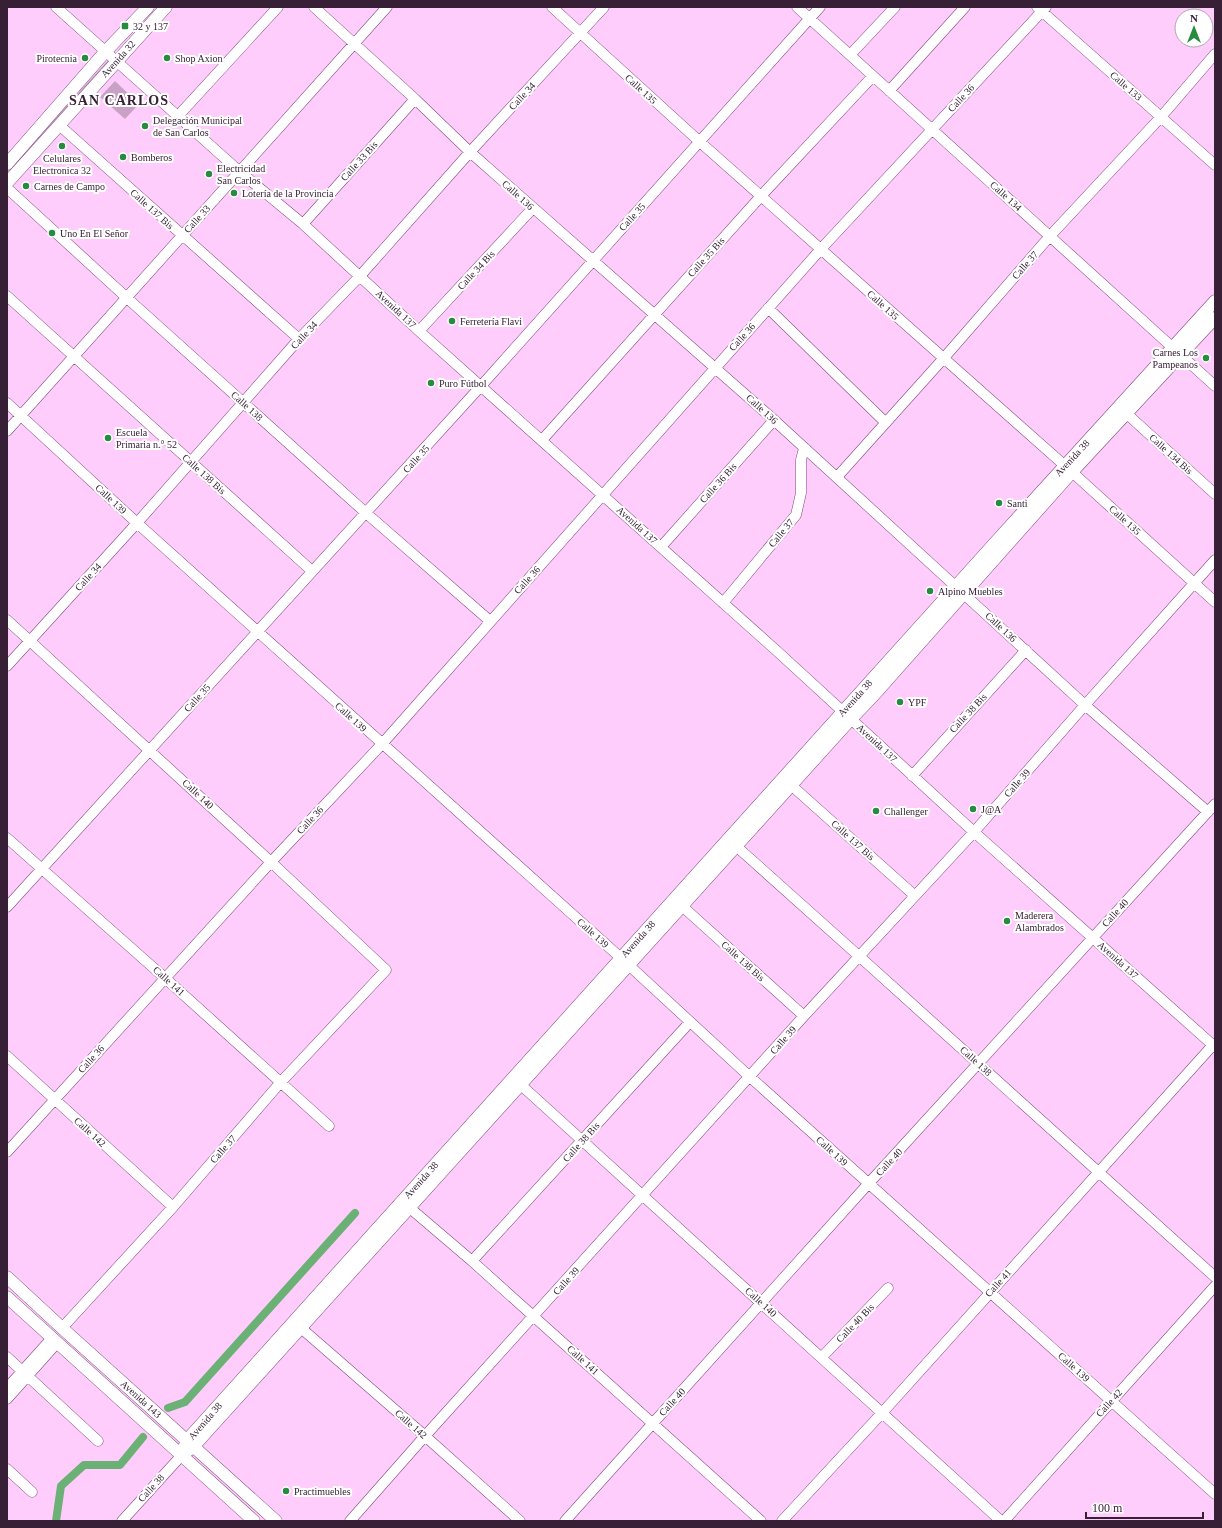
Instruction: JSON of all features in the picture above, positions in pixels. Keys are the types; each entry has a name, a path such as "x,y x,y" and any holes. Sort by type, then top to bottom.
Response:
{"main road":[{"name":"Avenida 32","path":"7,164 105,52 148,7"},
{"name":"Avenida 32","path":"7,183 166,7"},
{"name":"Avenida 38","path":"1069,469 1127,414 1215,301"},
{"name":"Avenida 38","path":"181,1456 191,1443 1069,469 1177,351 1215,318"},
{"name":"Avenida 38","path":"191,1443 301,1328 406,1205 520,1085 624,962 682,906 791,785 847,715"},
{"name":"Avenida 143","path":"7,1277 276,1521"},
{"name":"Avenida 143","path":"7,1297 254,1521"}],"street":[{"name":"Avenida 137","path":"56,7 239,171 303,224 419,331 604,495 847,715 974,832 1214,1046"},
{"path":"178,116 278,7"},
{"name":"Calle 136","path":"314,7 415,99 470,152 715,367 1085,705 1208,812"},
{"name":"Calle 33","path":"7,431 387,7"},
{"name":"Calle 135","path":"552,7 820,250 1069,469 1215,602"},
{"name":"Calle 34","path":"7,666 137,524 190,462 300,339 360,276 470,152 604,7"},
{"name":"Calle 134","path":"796,7 1215,386"},
{"name":"Calle 35","path":"7,907 481,386 592,260 700,142 820,7"},
{"path":"850,55 895,7"},
{"path":"890,91 965,7"},
{"name":"Calle 133","path":"1042,9 1215,165"},
{"name":"Calle 36","path":"7,1152 271,862 382,744 820,250 1042,9"},
{"name":"Calle 37","path":"837,477 943,359 1050,236 1161,117 1215,54"},
{"name":"Calle 35 Bis","path":"542,440 760,196 873,76"},
{"name":"Calle 33 Bis","path":"303,224 415,99"},
{"name":"Calle 137 Bis","path":"60,125 300,339"},
{"name":"Calle 138","path":"7,188 366,513 490,621"},
{"name":"Calle 34 Bis","path":"419,331 533,208"},
{"name":"Calle 138 Bis","path":"7,296 312,571"},
{"path":"768,308 885,422"},
{"name":"Calle 139","path":"7,403 256,632 1215,1494"},
{"name":"Calle 134 Bis","path":"1127,414 1215,494"},
{"name":"Calle 36 Bis","path":"661,547 774,420"},
{"name":"Calle 37","path":"723,603 796,515 801,493 801,460 803,452 806,449"},
{"name":"Calle 39","path":"350,1521 804,1016 974,832 1215,560"},
{"name":"Calle 140","path":"7,620 150,750 386,970"},
{"name":"Calle 38 Bis","path":"912,776 1026,650"},
{"name":"Calle 137 Bis","path":"791,785 914,896"},
{"name":"Calle 40","path":"565,1521 869,1183 1215,804"},
{"name":"Calle 141","path":"7,838 329,1126"},
{"name":"Calle 138","path":"736,846 1215,1277"},
{"name":"Calle 138 Bis","path":"682,906 804,1016"},
{"name":"Calle 37","path":"62,1328 173,1207 280,1083 386,970"},
{"name":"Calle 38 Bis","path":"472,1261 690,1022"},
{"name":"Calle 41","path":"782,1521 882,1413 1214,1046"},
{"name":"Calle 142","path":"7,1056 173,1207"},
{"name":"Calle 140","path":"520,1085 1002,1521"},
{"name":"Calle 141","path":"406,1205 534,1316 761,1521"},
{"name":"Calle 42","path":"1002,1521 1215,1286"},
{"name":"Calle 40 Bis","path":"822,1357 888,1288"},
{"name":"Calle 142","path":"301,1328 520,1521"},
{"path":"7,1399 25,1373 55,1340"},
{"path":"7,1356 98,1442"},
{"path":"7,1388 25,1373"},
{"name":"Calle 38","path":"122,1521 181,1456"},
{"path":"7,1469 32,1492"}],"shaded area":[{"path":"110,58 111,59 9,172 8,170"},
{"path":"115,81 139,104 125,119 100,97"}],"waterway":[{"path":"168,1408 185,1402 355,1213"},
{"path":"56,1521 61,1486 84,1465 120,1465 143,1437"}],"place":[{"name":"32 y 137","path":"125,26"},
{"name":"Pirotecnia","path":"85,58"},
{"name":"Shop Axion","path":"167,58"},
{"name":"Delegación Municipal de San Carlos","path":"145,126"},
{"name":"Celulares Electronica 32","path":"62,146"},
{"name":"Bomberos","path":"123,157"},
{"name":"Electricidad San Carlos","path":"209,174"},
{"name":"Carnes de Campo","path":"26,186"},
{"name":"Lotería de la Provincia","path":"234,193"},
{"name":"Uno En El Señor","path":"52,233"},
{"name":"Ferretería Flavi","path":"452,321"},
{"name":"Carnes Los Pampeanos","path":"1206,358"},
{"name":"Puro Fútbol","path":"431,383"},
{"name":"Escuela Primaria n.° 52","path":"108,438"},
{"name":"Santi","path":"999,503"},
{"name":"Alpino Muebles","path":"930,591"},
{"name":"YPF","path":"900,702"},
{"name":"J@A","path":"973,809"},
{"name":"Challenger","path":"876,811"},
{"name":"Maderera Alambrados","path":"1007,921"},
{"name":"Practimuebles","path":"286,1491"}],"district":[{"name":"SAN CARLOS","path":"119,100"}]}
